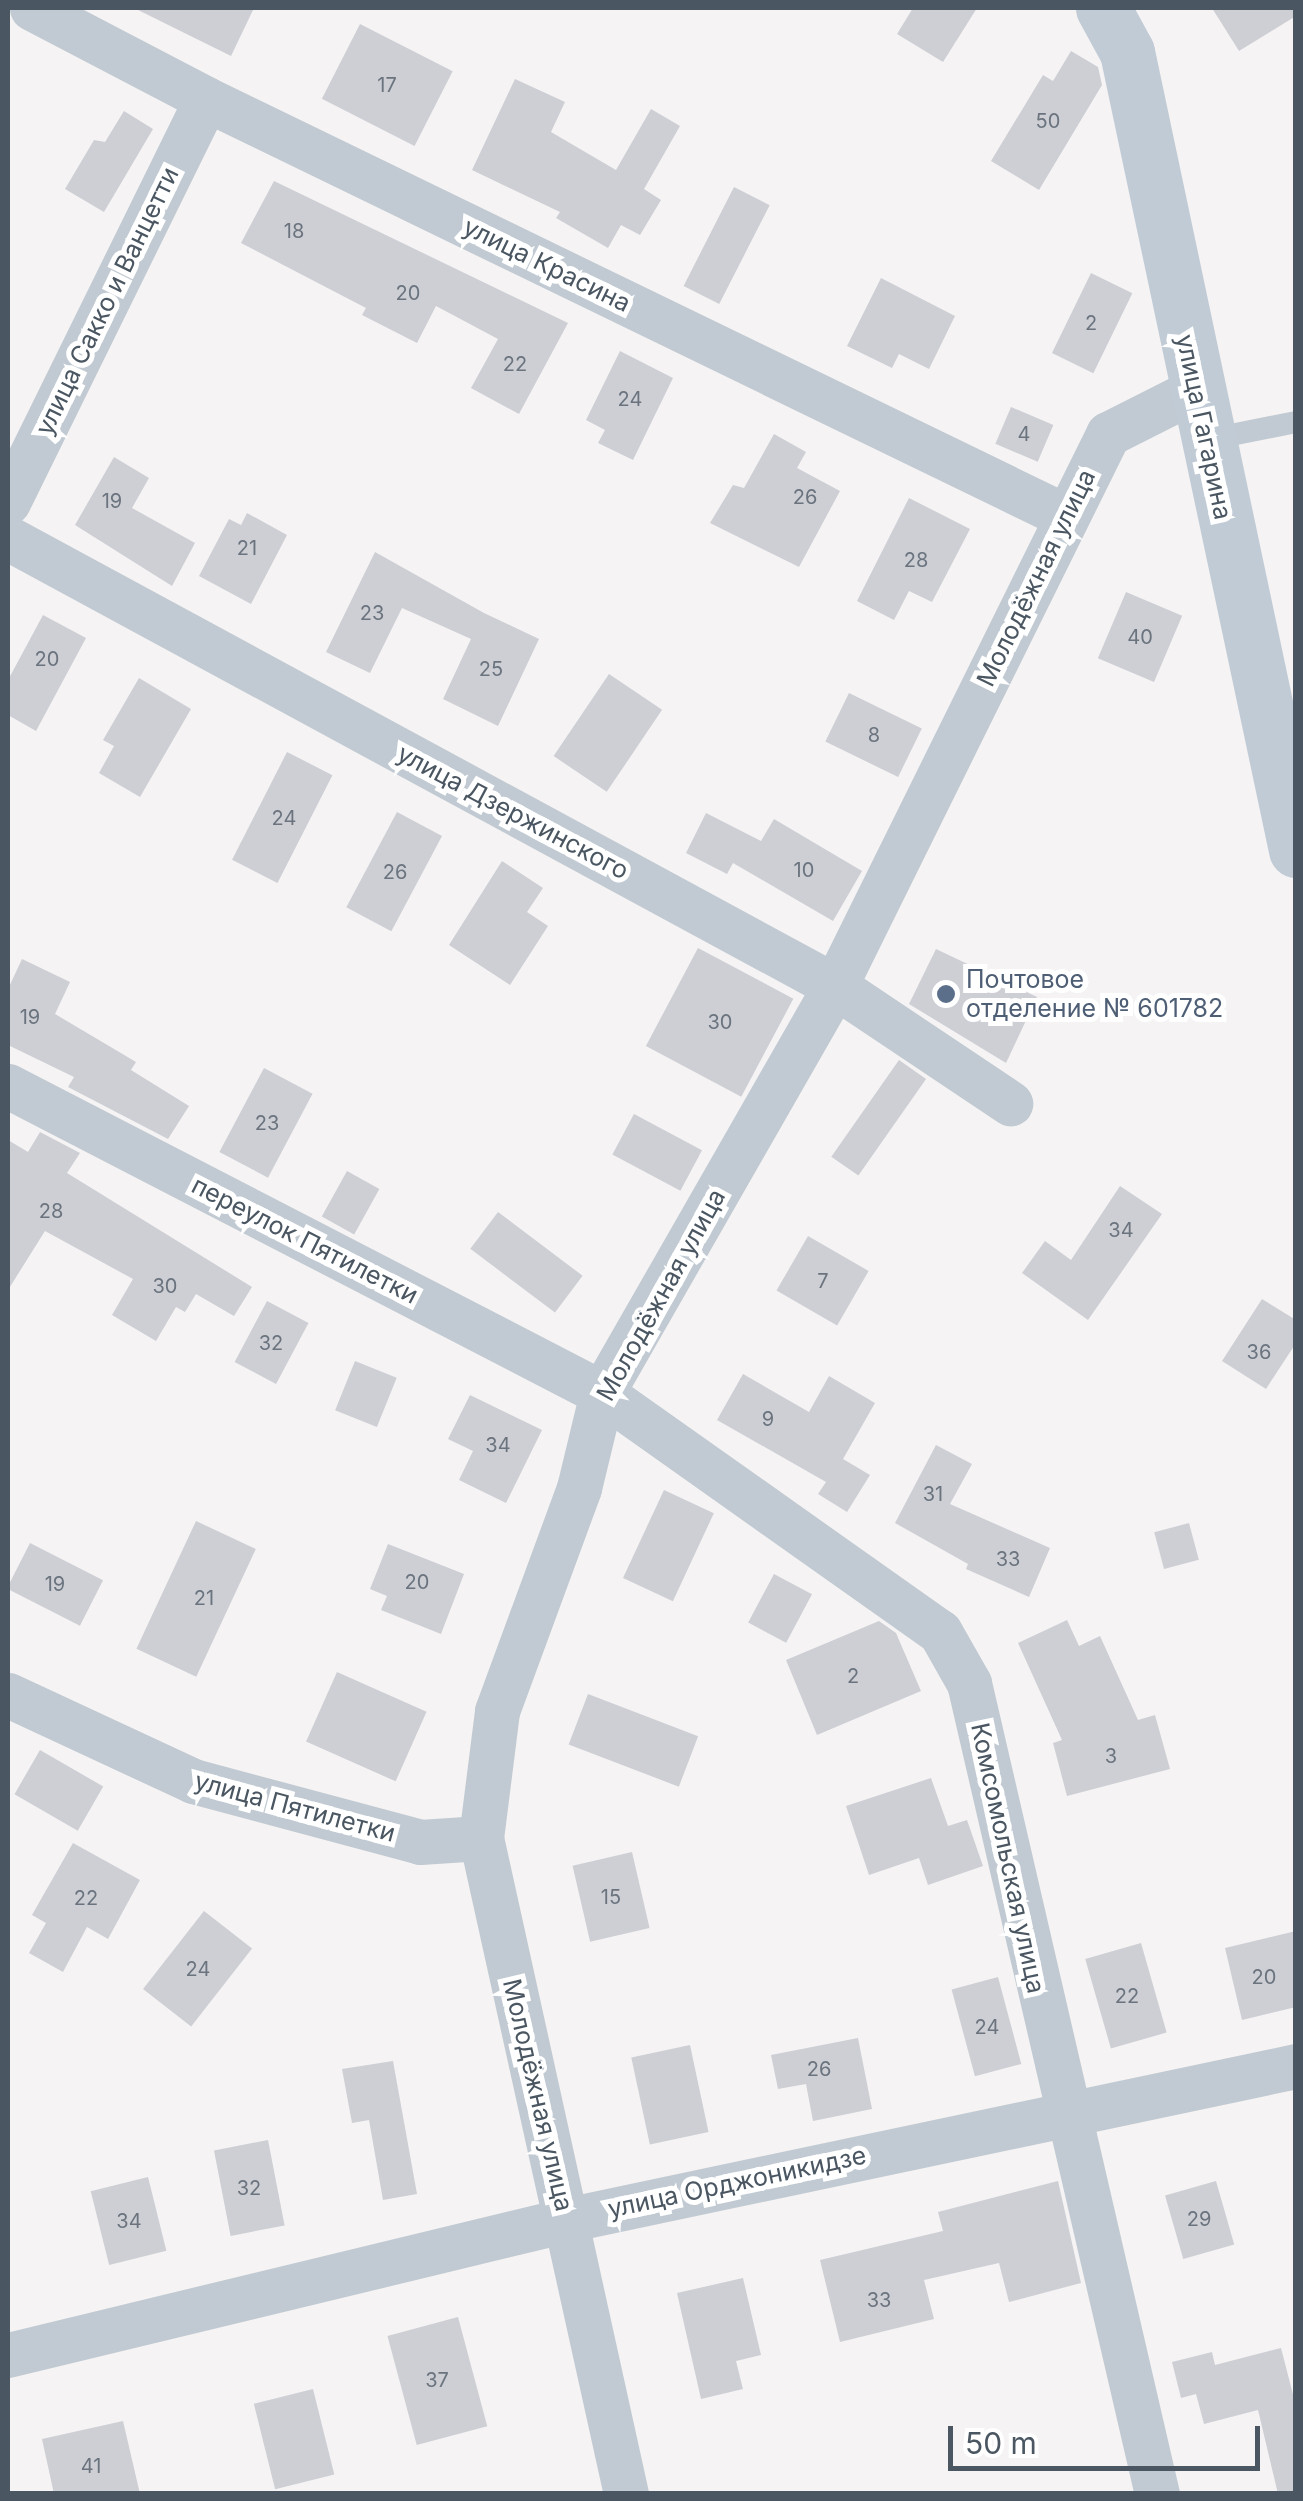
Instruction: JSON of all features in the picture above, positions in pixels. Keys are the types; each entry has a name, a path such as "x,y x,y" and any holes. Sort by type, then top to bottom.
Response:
{"main road":[{"name":"улица Гагарина","path":"1104,8 1128,52 1200,415 1296,850"}],"street":[{"name":"улица Красина","path":"32,8 206,100 1065,516"},
{"name":"улица Сакко и Ванцетти","path":"8,502 206,100"},
{"name":"Молодёжная улица","path":"626,2494 481,1838 497,1711 579,1488 602,1394 835,986 1108,434 1200,415"},
{"name":"улица Дзержинского","path":"8,538 835,986 1010,1102"},
{"name":"переулок Пятилетки","path":"8,1086 602,1394"},
{"name":"Комсомольская улица","path":"602,1394 940,1632 969,1682 1064,2111 1157,2494"},
{"name":"улица Пятилетки","path":"8,1695 193,1781 420,1842 481,1838"},
{"name":"улица Орджоникидзе","path":"8,2355 566,2220 1064,2111 1296,2066"}],"lane":[{"path":"1200,415 1296,422"}],"building":[{"path":"134,8 254,8 231,56"},
{"path":"913,8 977,8 943,62 897,34"},
{"path":"1212,8 1296,8 1296,16 1239,51"},
{"path":"360,24 453,71 415,146 322,99"},
{"path":"1071,51 1098,67 1102,85 1039,190 991,161 1043,75 1053,81"},
{"path":"515,79 565,102 551,132 616,170 651,109 680,126 644,189 661,200 640,235 621,225 608,248 556,218 560,212 472,170"},
{"path":"124,111 153,129 104,212 65,189 94,140 105,142"},
{"path":"274,181 568,323 519,414 471,388 498,339 436,306 417,343 362,315 366,308 241,243"},
{"path":"734,187 770,205 719,304 684,286"},
{"path":"1091,273 1132,293 1093,373 1052,353"},
{"path":"881,278 955,316 929,369 899,354 892,368 847,346"},
{"path":"620,351 673,378 633,460 598,443 605,430 586,420"},
{"path":"1011,407 1053,425 1038,462 995,444"},
{"path":"774,434 806,452 797,468 840,491 799,567 710,523 733,485 744,488"},
{"path":"114,457 149,478 132,508 195,543 172,586 75,525"},
{"path":"909,498 970,529 932,602 909,591 894,620 857,601"},
{"path":"247,513 287,535 251,604 199,576 229,519 241,525"},
{"path":"375,552 539,639 498,726 443,699 471,639 402,608 370,673 326,652"},
{"path":"1126,592 1182,616 1154,682 1098,658"},
{"path":"43,615 86,638 36,731 8,715 8,680"},
{"path":"609,674 662,710 607,792 554,756"},
{"path":"139,678 191,709 140,797 99,773 114,746 103,740"},
{"path":"849,693 922,729 898,777 825,742"},
{"path":"287,752 332,775 278,883 232,860"},
{"path":"397,812 442,836 391,931 346,907"},
{"path":"706,813 761,841 774,819 862,871 833,921 733,863 727,874 686,853"},
{"path":"502,861 543,888 527,912 548,926 510,985 449,945"},
{"path":"698,948 793,999 741,1097 646,1046"},
{"path":"936,949 1037,997 1006,1063 909,1004"},
{"path":"22,959 70,982 55,1014 136,1062 131,1070 189,1106 168,1139 68,1087 74,1077 8,1045 8,989"},
{"path":"899,1060 926,1079 858,1176 831,1157"},
{"path":"264,1068 313,1094 268,1178 219,1152"},
{"path":"634,1114 702,1150 680,1191 612,1155"},
{"path":"40,1132 80,1153 67,1173 252,1287 234,1316 196,1294 185,1312 176,1307 156,1341 112,1315 133,1279 45,1231 8,1290 8,1140 28,1152"},
{"path":"347,1171 379,1189 354,1234 322,1216"},
{"path":"1120,1186 1162,1214 1088,1320 1022,1273 1045,1241 1071,1260"},
{"path":"498,1212 583,1276 555,1313 470,1249"},
{"path":"808,1236 869,1271 837,1326 776,1291"},
{"path":"1262,1299 1296,1320 1296,1343 1266,1389 1222,1361"},
{"path":"267,1301 308,1323 276,1384 235,1362"},
{"path":"355,1361 397,1378 377,1427 335,1410"},
{"path":"743,1374 809,1412 829,1376 875,1403 843,1459 870,1475 847,1512 818,1494 826,1482 717,1420"},
{"path":"470,1395 542,1430 506,1503 459,1480 473,1451 448,1439"},
{"path":"936,1445 972,1464 950,1504 1050,1548 1029,1597 966,1569 968,1564 895,1523"},
{"path":"664,1490 714,1513 673,1601 623,1578"},
{"path":"196,1521 256,1549 196,1677 136,1649"},
{"path":"1189,1523 1199,1560 1164,1569 1154,1532"},
{"path":"30,1543 103,1580 80,1626 8,1589"},
{"path":"388,1544 464,1574 441,1634 381,1610 387,1596 370,1589"},
{"path":"774,1574 812,1594 786,1643 748,1623"},
{"path":"1067,1620 1079,1646 1100,1636 1138,1720 1155,1715 1170,1769 1067,1796 1053,1743 1062,1740 1018,1643"},
{"path":"879,1621 896,1633 921,1691 817,1735 786,1660"},
{"path":"337,1672 427,1712 396,1781 306,1741"},
{"path":"588,1694 698,1736 679,1787 569,1744"},
{"path":"40,1750 103,1786 78,1831 14,1794"},
{"path":"931,1778 948,1826 967,1820 983,1866 928,1885 919,1858 869,1875 846,1806"},
{"path":"73,1843 140,1880 108,1939 87,1927 63,1972 29,1953 46,1923 32,1915"},
{"path":"632,1852 650,1928 590,1942 573,1866"},
{"path":"204,1911 252,1949 191,2027 143,1989"},
{"path":"1296,1931 1296,2007 1242,2020 1225,1948"},
{"path":"1141,1943 1167,2032 1111,2048 1085,1959"},
{"path":"998,1977 1021,2064 975,2076 952,1989"},
{"path":"858,2038 872,2109 813,2121 806,2084 778,2089 771,2055"},
{"path":"690,2045 709,2132 650,2145 631,2057"},
{"path":"393,2061 417,2194 383,2200 369,2120 352,2123 342,2069"},
{"path":"268,2140 285,2225 231,2236 214,2150"},
{"path":"148,2177 166,2251 109,2265 91,2191"},
{"path":"1058,2181 1081,2283 1009,2302 999,2263 924,2280 934,2319 840,2342 820,2260 943,2231 938,2212"},
{"path":"1216,2181 1234,2244 1183,2259 1165,2196"},
{"path":"743,2278 761,2355 736,2361 743,2389 701,2399 677,2293"},
{"path":"458,2317 487,2426 417,2445 387,2336"},
{"path":"1281,2348 1296,2406 1296,2494 1278,2494 1258,2410 1204,2424 1196,2394 1181,2398 1172,2362 1212,2352 1215,2365"},
{"path":"313,2389 334,2474 275,2489 254,2404"},
{"path":"123,2421 140,2494 54,2494 42,2439"}],"place":[{"name":"Почтовое отделение № 601782","path":"946,994"}]}
